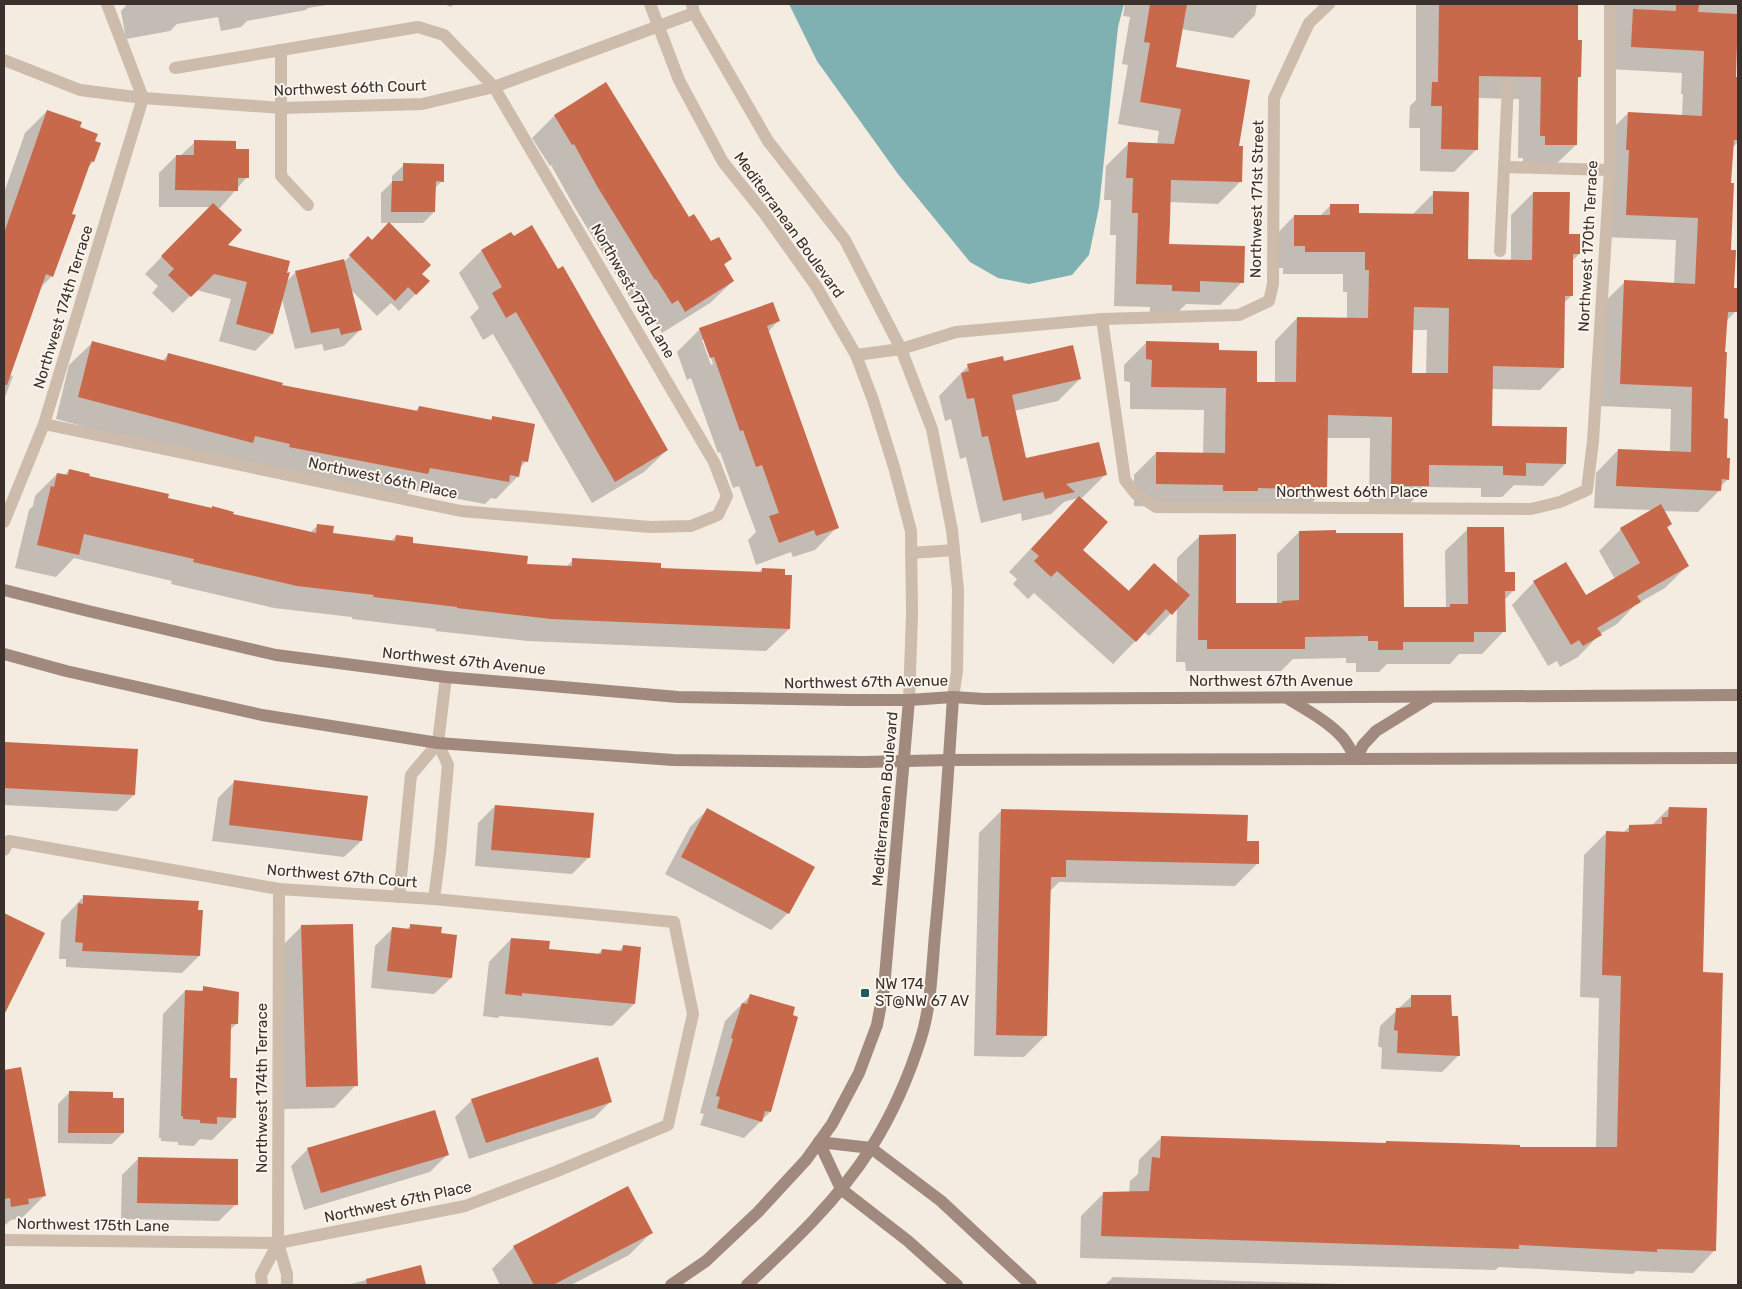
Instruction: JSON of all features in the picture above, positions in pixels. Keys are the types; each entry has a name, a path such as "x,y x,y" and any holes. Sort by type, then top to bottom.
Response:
{"main road":[{"name":"Northwest 67th Avenue","path":"4,590 276,655 446,677 678,697 909,700 953,697 984,699 1738,695"},
{"path":"4,654 66,671 262,715 438,743 673,760 864,762 949,760 1738,758"},
{"name":"Mediterranean Boulevard","path":"747,1285 791,1244 841,1189 871,1148 900,1092 921,1037 929,994 940,879 953,697"},
{"path":"1356,759 1363,745 1376,731 1431,697"},
{"path":"1287,698 1322,720 1343,739 1356,759"},
{"name":"Mediterranean Boulevard","path":"671,1285 706,1261 758,1212 806,1160 832,1124 859,1073 877,1025 884,988 909,700"},
{"path":"819,1142 871,1148 941,1201 1031,1285"},
{"path":"819,1142 841,1189 908,1240 957,1285"}],"street":[{"path":"107,4 143,98"},
{"name":"Mediterranean Boulevard","path":"650,4 679,80 723,162 764,213 816,286 856,355 874,400 911,531 912,615 909,700"},
{"name":"Northwest 171st Street","path":"1102,319 1239,315 1269,301 1273,284 1274,98 1309,23 1329,4"},
{"name":"Northwest 17Oth Terrace","path":"1586,490 1593,441 1610,170 1610,4"},
{"name":"Northwest 66th Court","path":"4,60 80,90 143,98 282,108 422,104 494,87 659,26 693,8"},
{"name":"Mediterranean Boulevard","path":"693,8 768,141 845,240 901,348 932,429 952,530 958,590 957,671 953,697"},
{"name":"Northwest 173rd Lane","path":"175,68 418,27 444,35 494,87 714,462 727,496 718,515"},
{"path":"281,50 281,176 308,205"},
{"path":"1500,251 1508,85"},
{"name":"Northwest 174th Terrace","path":"4,522 44,424 143,98"},
{"path":"1504,167 1610,170"},
{"path":"856,355 901,348 956,332 1102,319"},
{"name":"Northwest 66th Place","path":"1102,319 1125,480 1136,494 1156,506 1531,510 1560,502 1586,490"},
{"name":"Northwest 66th Place","path":"44,424 461,511 650,527 691,526 718,515"},
{"path":"911,553 954,550"},
{"path":"434,900 448,766 438,743 446,677"},
{"path":"399,897 411,775 438,743"},
{"name":"Northwest 67th Court","path":"6,845 279,889 399,897 674,922 694,1014 668,1125"},
{"name":"Northwest 174th Terrace","path":"279,889 278,1243 287,1274 287,1285"},
{"name":"Northwest 67th Place","path":"181,1242 278,1243 465,1206 555,1172 668,1125"},
{"name":"Northwest 175th Lane","path":"4,1240 181,1242"},
{"path":"262,1285 262,1275 278,1243"}],"water":[{"path":"789,4 1124,4 1118,27 1099,207 1089,255 1072,275 1029,284 998,278 970,262 898,174 817,61"}],"building":[{"path":"1150,4 1187,4 1176,67 1250,80 1239,146 1243,146 1242,182 1171,180 1169,244 1245,246 1244,283 1200,281 1200,292 1172,291 1172,285 1136,284 1138,213 1132,213 1133,178 1126,178 1128,142 1174,144 1181,109 1140,102 1150,43 1144,42"},
{"path":"1439,4 1578,4 1578,40 1582,40 1581,77 1578,77 1577,145 1545,145 1545,136 1540,136 1541,77 1479,76 1478,150 1441,149 1442,106 1431,106 1432,82 1438,82"},
{"path":"1676,4 1699,5 1698,12 1738,14 1736,77 1738,77 1738,140 1734,140 1731,183 1734,183 1731,250 1736,250 1734,288 1738,288 1737,312 1728,312 1724,418 1728,419 1727,458 1730,458 1729,480 1722,479 1721,491 1616,486 1618,449 1691,452 1692,387 1620,384 1624,280 1695,284 1698,218 1626,215 1629,150 1626,150 1628,112 1702,116 1704,51 1631,47 1633,9 1676,11"},
{"path":"606,82 689,217 694,214 711,241 719,237 732,259 724,264 734,281 685,312 678,300 672,304 655,280 597,186 574,144 572,145 554,115"},
{"path":"47,110 82,122 80,127 98,134 95,141 101,143 94,162 91,161 72,214 76,215 53,277 46,274 7,385 4,385 4,233"},
{"path":"194,140 236,141 236,149 249,149 249,178 238,178 238,191 175,190 176,155 194,155"},
{"path":"403,163 444,164 444,182 436,181 435,212 391,212 392,181 403,181"},
{"path":"1433,191 1469,192 1468,259 1532,260 1533,192 1570,192 1569,234 1580,234 1580,254 1573,254 1573,296 1565,296 1564,368 1493,366 1492,426 1567,427 1566,464 1526,463 1526,476 1503,475 1503,466 1429,465 1429,486 1391,486 1392,417 1328,415 1327,490 1258,488 1258,491 1223,491 1223,485 1156,484 1156,452 1225,453 1226,388 1151,387 1152,360 1146,359 1146,341 1219,343 1219,350 1257,351 1257,382 1296,382 1297,317 1368,318 1369,270 1365,270 1365,252 1305,252 1305,246 1294,246 1294,215 1330,215 1330,204 1359,204 1359,213 1433,214","holes":["1414,307 1449,308 1448,373 1412,373"]},
{"path":"213,203 242,230 228,245 290,261 287,273 290,272 273,334 236,324 247,282 214,274 191,297 168,275 174,269 161,256"},
{"path":"389,222 431,265 422,274 430,281 416,295 408,287 395,301 349,255 368,236 372,240"},
{"path":"532,225 558,269 563,266 668,450 615,482 516,312 506,318 492,293 502,287 481,250 511,232 514,236"},
{"path":"344,259 362,330 341,335 339,328 311,333 295,271"},
{"path":"773,302 780,321 767,326 839,528 816,536 814,530 779,543 769,516 779,513 762,465 756,467 743,430 740,431 714,357 710,358 699,328"},
{"path":"92,341 166,361 168,353 283,383 282,385 418,411 419,406 492,420 492,416 535,424 528,462 522,461 519,477 510,475 509,482 430,468 428,474 289,447 290,444 255,436 253,443 78,397"},
{"path":"1073,345 1081,379 1012,395 1026,458 1099,442 1107,475 1066,484 1075,492 1045,499 1043,492 1003,501 988,436 982,437 974,398 967,399 961,373 969,371 967,364 1003,356 1004,361"},
{"path":"69,469 90,474 89,476 169,494 168,498 212,508 212,506 234,512 233,514 316,533 317,524 334,526 333,533 395,541 396,535 413,537 413,543 528,556 527,564 572,566 572,558 661,563 661,568 762,572 762,568 785,569 785,575 792,575 790,629 551,619 297,586 193,562 194,559 84,534 79,555 37,545 51,486 54,487 57,473 68,475"},
{"path":"1079,496 1108,522 1083,550 1129,591 1154,563 1190,595 1172,615 1166,609 1136,642 1057,571 1051,577 1034,561 1039,556 1031,549"},
{"path":"1661,504 1672,524 1667,527 1689,566 1637,596 1641,602 1597,628 1602,635 1583,646 1579,640 1571,645 1533,581 1566,562 1586,595 1640,563 1620,528"},
{"path":"1467,527 1504,527 1505,572 1515,572 1515,591 1505,591 1506,632 1474,632 1474,642 1403,642 1403,650 1378,650 1378,641 1368,641 1368,636 1305,637 1305,649 1207,649 1207,640 1198,640 1199,535 1236,534 1236,603 1282,603 1282,601 1299,600 1299,531 1336,530 1336,533 1403,533 1404,607 1450,607 1450,604 1468,604"},
{"path":"5,742 138,749 135,795 4,788"},
{"path":"234,780 368,796 362,841 229,825"},
{"path":"495,805 594,813 590,858 491,850"},
{"path":"1669,807 1707,808 1703,972 1723,973 1716,1251 1657,1249 1657,1252 1519,1245 1519,1249 1101,1236 1103,1192 1149,1191 1152,1157 1160,1158 1161,1136 1520,1145 1520,1147 1617,1147 1621,976 1602,975 1606,831 1629,832 1629,825 1662,824 1662,817 1668,817"},
{"path":"707,808 815,867 789,914 681,857"},
{"path":"1001,809 1248,815 1247,841 1259,841 1259,864 1066,860 1066,877 1051,877 1047,1036 996,1035"},
{"path":"83,895 199,901 198,910 203,910 200,956 82,951 83,943 75,942 78,903 83,904"},
{"path":"4,913 45,933 4,1015"},
{"path":"353,924 358,1086 306,1087 301,925"},
{"path":"410,924 442,927 441,933 457,935 452,978 387,971 392,927 410,929"},
{"path":"511,938 550,941 549,949 601,954 602,949 622,951 623,945 641,947 635,1004 522,993 522,996 505,994"},
{"path":"203,986 239,992 238,1024 231,1024 230,1078 237,1078 236,1118 217,1117 217,1124 200,1123 200,1120 183,1119 183,1116 181,1116 185,990 203,991"},
{"path":"750,994 795,1007 793,1015 798,1017 771,1112 765,1111 762,1122 717,1108 720,1097 716,1096 733,1039 731,1038 742,1003 747,1004"},
{"path":"1411,995 1451,995 1452,1016 1458,1016 1460,1056 1397,1053 1398,1031 1394,1030 1396,1008 1411,1007"},
{"path":"598,1057 612,1102 486,1143 471,1099"},
{"path":"21,1067 46,1196 28,1199 29,1204 11,1207 10,1198 4,1199 4,1070"},
{"path":"69,1091 113,1092 113,1098 124,1098 124,1133 68,1133"},
{"path":"435,1110 449,1155 321,1193 307,1148"},
{"path":"138,1157 238,1159 238,1205 137,1203"},
{"path":"628,1186 653,1233 553,1285 534,1285 513,1246"},
{"path":"421,1265 426,1285 367,1285 366,1279"}],"place":[{"name":"NW 174 ST@NW 67 AV","path":"865,993"}]}
